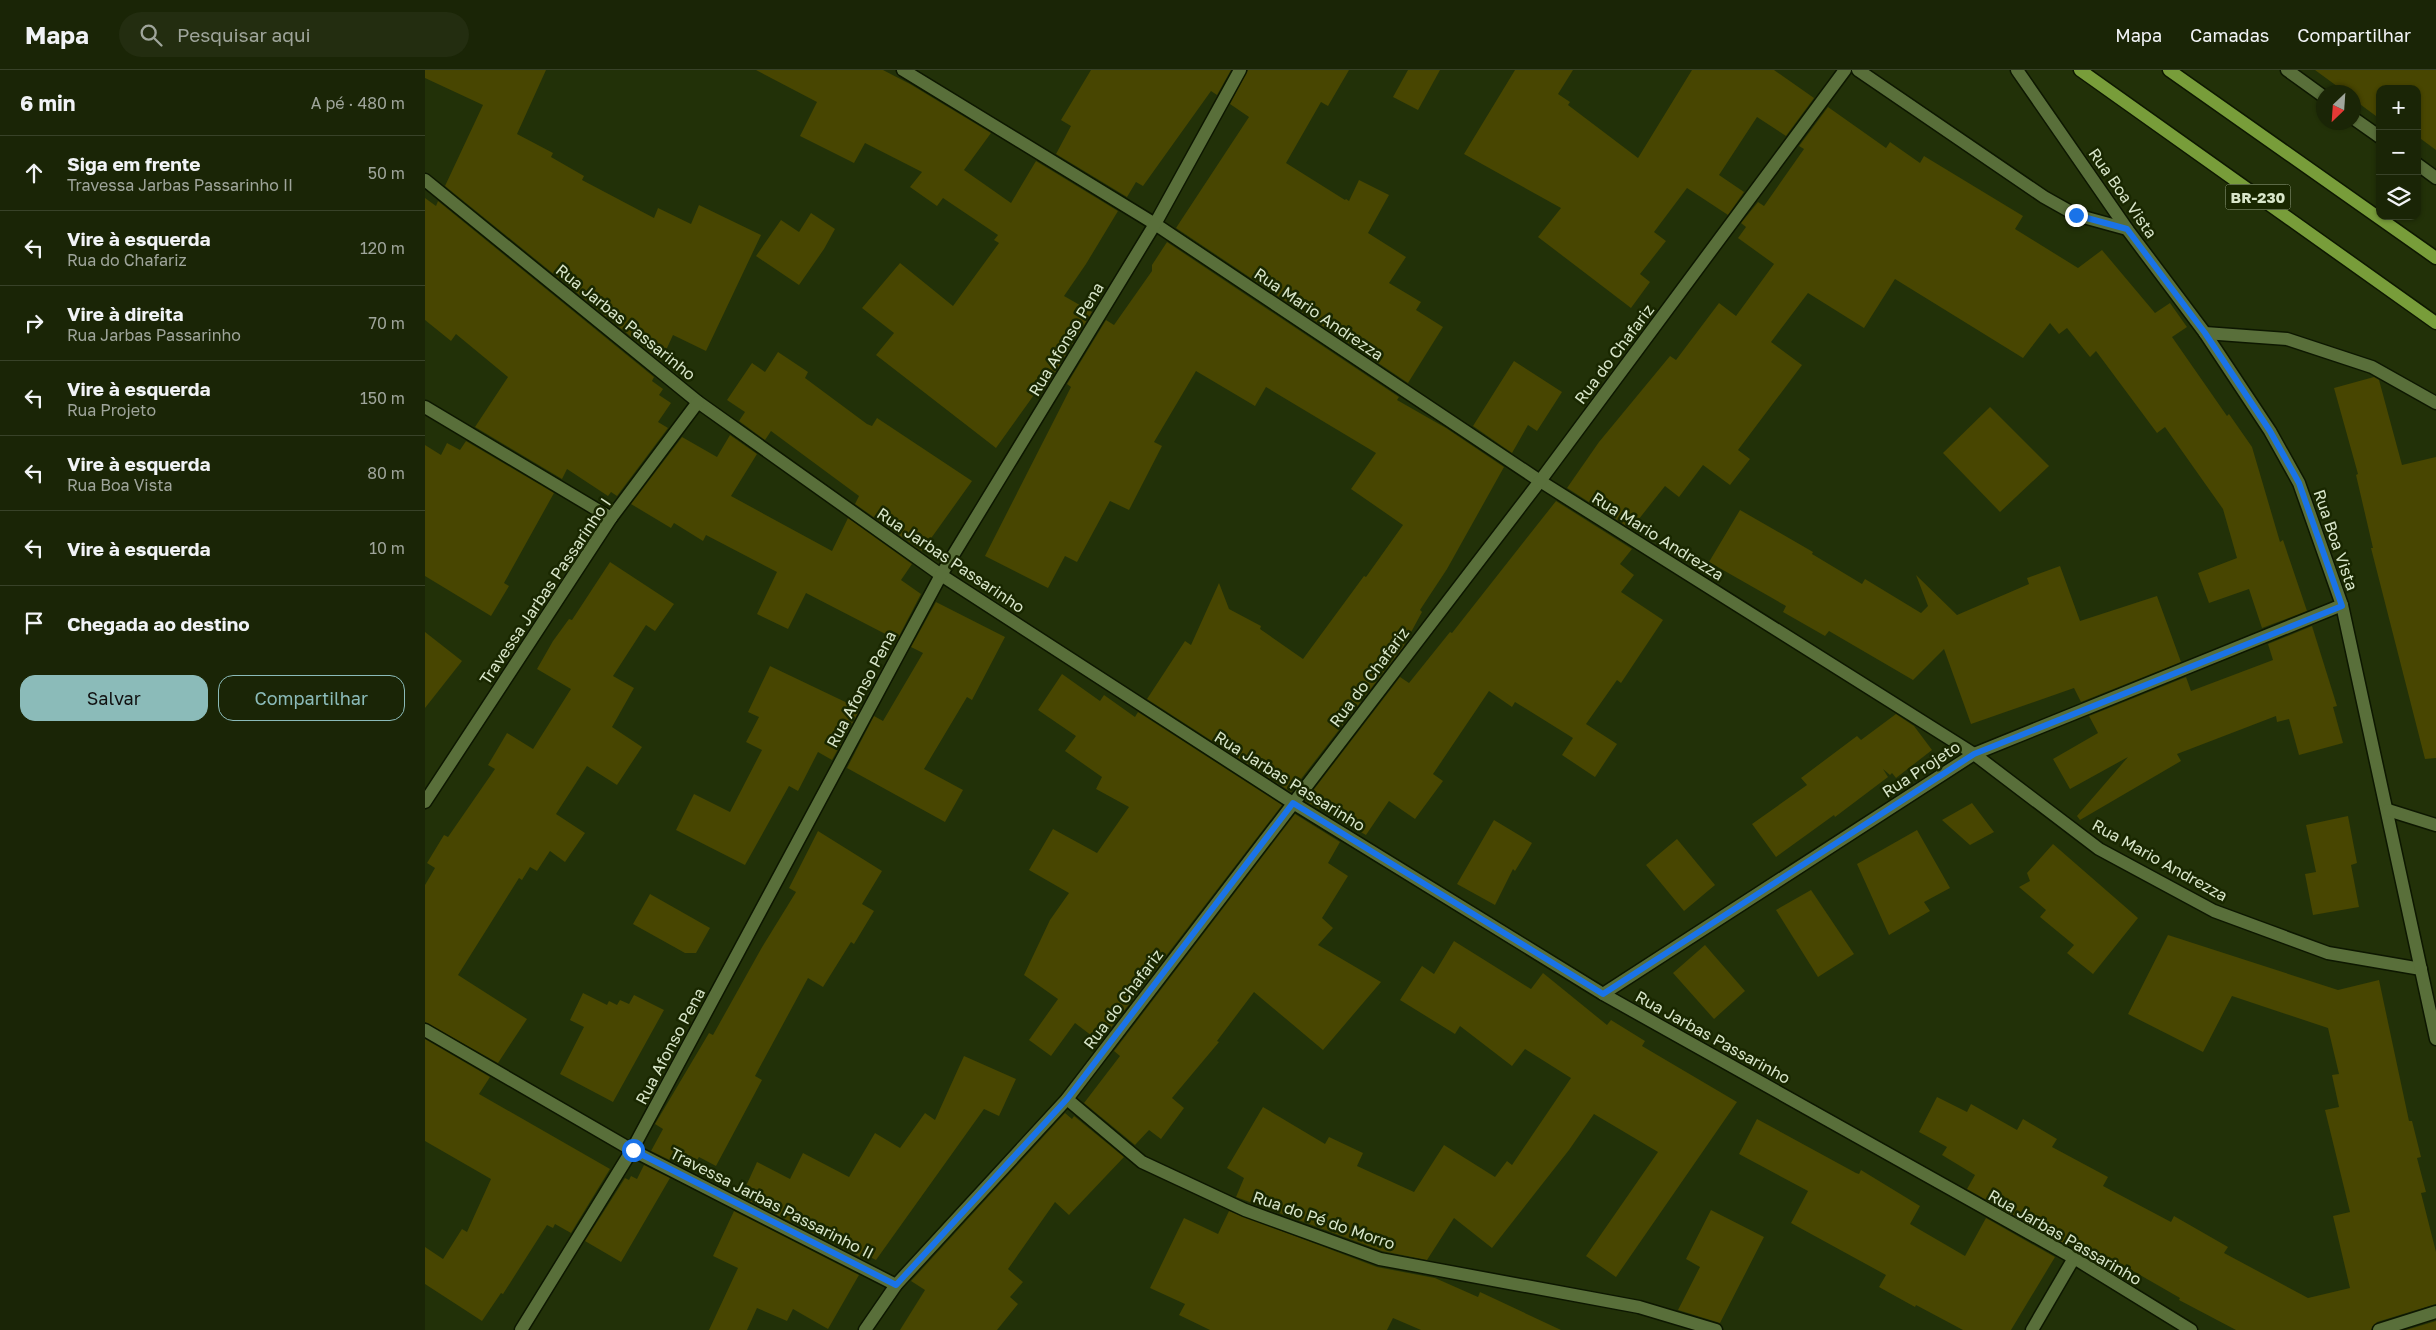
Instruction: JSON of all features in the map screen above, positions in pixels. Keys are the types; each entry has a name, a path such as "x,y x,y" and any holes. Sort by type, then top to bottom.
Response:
{"main road":[{"name":"BR-230","path":"2080,70 2436,323"},
{"name":"BR-230","path":"2169,70 2436,258"}],"street":[{"name":"Rua Mario Andrezza","path":"903,70 1155,224 1540,481 1974,754 2099,849 2213,911 2328,953 2421,970"},
{"name":"Rua Afonso Pena","path":"521,1330 633,1150 941,575 1155,224 1240,70"},
{"name":"Rua do Chafariz","path":"865,1330 896,1285 1067,1099 1540,481 1845,70"},
{"path":"1858,70 2044,197 2076,215 2127,229"},
{"name":"Rua Boa Vista","path":"2017,70 2127,229 2205,333 2270,431 2299,483 2342,606 2388,810 2436,1039"},
{"path":"2287,70 2316,91"},
{"path":"2361,124 2376,134"},
{"path":"2421,167 2436,178"},
{"name":"Rua Jarbas Passarinho","path":"425,180 698,402 941,575 1293,803 1603,994 2074,1258 2191,1330"},
{"path":"2205,333 2287,339 2373,367 2436,403"},
{"name":"Travessa Jarbas Passarinho I","path":"425,802 611,518 698,402"},
{"path":"425,407 611,518"},
{"name":"Rua Projeto","path":"1603,994 1974,754 2342,606"},
{"path":"2388,810 2436,825"},
{"name":"Travessa Jarbas Passarinho II","path":"425,1030 633,1150 896,1285"},
{"name":"Rua do Pé do Morro","path":"1067,1099 1142,1162 1245,1210 1380,1259 1639,1307 1716,1330"},
{"path":"2032,1330 2074,1258"},
{"path":"2379,1330 2436,1312"}],"building":[{"path":"425,70 546,70 517,134 553,153 551,157 584,176 582,180 654,218 658,208 691,224 699,205 761,235 706,351 673,335 661,361 445,186 483,105 425,78"},
{"path":"756,70 883,70 910,84 991,133 964,170 1011,203 1036,161 1118,211 1064,296 1092,312 1053,376 1049,374 996,448 876,355 894,333 862,308 900,263 953,306 999,243 994,240 998,235 943,198 937,206 910,187 922,172 865,143 854,163 800,136 817,102"},
{"path":"1091,70 1231,70 1217,95 1211,91 1143,186 1136,182 1127,197 1056,154 1071,126 1061,120"},
{"path":"1248,70 1349,70 1328,106 1321,102 1286,163 1345,200 1349,201 1359,180 1389,195 1368,233 1406,257 1389,283 1421,302 1416,310 1443,327 1408,383 1176,228 1249,117 1230,104"},
{"path":"1408,70 1440,70 1418,110 1393,97"},
{"path":"1515,70 1573,70 1558,94 1570,102 1568,105 1638,158 1692,70 1774,70 1814,98 1786,136 1757,117 1719,175 1744,192 1728,215 1687,188 1654,232 1666,241 1640,274 1650,282 1631,308 1538,237 1561,208 1464,154"},
{"path":"2315,70 2436,70 2436,150 2421,139 2421,85 2376,85 2376,116 2361,105 2361,85 2335,85"},
{"path":"1828,107 1886,148 1890,142 1920,163 1924,156 2023,216 2015,229 2078,268 2102,250 2155,313 2170,303 2187,327 2172,337 2227,416 2229,414 2252,447 2280,542 2283,540 2307,611 2262,628 2249,589 2209,603 2198,573 2237,558 2223,509 2165,427 2157,433 2096,351 2090,357 2067,328 2059,334 2050,323 2023,358 1895,279 1864,328 1808,293 1771,342 1802,365 1738,450 1750,459 1730,485 1703,465 1679,497 1665,486 1631,529 1567,488 1599,442 1670,356 1676,360 1719,303 1736,316 1774,264 1738,238 1746,227 1741,223 1758,202 1764,206 1804,149 1799,146"},
{"path":"425,198 436,206 438,201 654,377 652,381 663,389 659,395 671,403 658,422 668,428 617,496 611,492 608,496 567,469 562,479 475,427 508,377 456,334 451,341 425,320"},
{"path":"811,213 835,229 824,249 799,285 756,256 781,220 799,232"},
{"path":"1167,242 1399,397 1397,400 1446,428 1504,467 1447,569 1420,610 1422,612 1403,647 1291,792 1147,699 1185,641 1191,645 1219,583 1229,609 1261,626 1260,629 1303,659 1403,525 1351,489 1376,453 1266,387 1255,406 1196,371 1154,442 1162,446 1129,510 1110,501 1077,562 1065,556 1048,588 985,556 1071,387 1067,384 1106,320 1114,325 1152,271 1152,265"},
{"path":"778,352 808,372 805,378 867,424 872,426 877,418 972,481 922,551 855,504 859,496 771,431 765,440 739,421 745,412 727,400 752,363 765,372"},
{"path":"1514,361 1562,392 1537,431 1528,425 1512,453 1473,426"},
{"path":"2374,377 2379,380 2402,465 2436,457 2436,758 2425,759 2371,548 2373,548 2356,475 2358,474 2334,388"},
{"path":"1990,407 2049,466 2000,512 1943,453"},
{"path":"730,435 757,454 731,496 832,551 848,518 912,564 901,580 921,594 897,640 806,593 788,629 757,614 777,572 706,535 703,541 674,523 671,528 631,504 682,437 717,457"},
{"path":"466,441 554,493 504,583 509,586 491,616 425,576 425,445 441,455 447,443 460,450"},
{"path":"1556,501 1632,549 1620,564 1634,575 1621,592 1663,620 1621,683 1617,680 1586,724 1617,744 1595,777 1562,755 1573,738 1515,702 1512,707 1489,691 1433,774 1443,781 1415,819 1389,801 1366,835 1305,801 1400,677 1409,683 1450,632 1452,633"},
{"path":"1740,510 1813,552 1812,554 1862,584 1865,579 1921,613 1928,606 1916,575 1957,615 2029,584 2027,578 2060,566 2080,621 2157,596 2181,662 2081,702 2074,688 1971,724 1944,649 1913,680 1829,631 1825,636 1783,612 1786,606 1709,562"},
{"path":"610,562 674,604 655,631 646,625 613,676 634,688 612,727 642,747 617,785 587,766 556,814 585,833 565,862 550,851 537,871 530,867 522,880 519,878 458,975 527,1019 498,1063 425,1022 425,885 435,868 427,863 444,835 448,837 495,769 488,765 507,733 533,749 571,689 537,669 553,641 569,619 572,620"},
{"path":"936,602 1005,637 972,700 967,697 924,769 963,790 945,822 847,768 874,716 883,721 923,653 911,647"},
{"path":"2312,626 2337,706 2333,707 2343,743 2299,755 2289,719 2277,722 2276,716 2177,754 2181,761 2080,820 2077,816 2128,757 2070,789 2053,759 2098,733 2089,716 2186,677 2191,691 2273,660 2268,644"},
{"path":"425,632 462,661 425,708"},
{"path":"770,666 860,709 832,760 818,752 798,791 789,786 745,865 676,830 694,794 730,812 762,750 746,742 759,717 748,712"},
{"path":"1062,674 1100,701 1104,695 1135,717 1138,712 1282,805 1100,1042 1075,1023 1051,1056 1029,1040 1058,999 1024,975 1050,920 1069,893 1029,870 1053,829 1097,853 1129,807 1096,789 1102,777 1065,751 1076,736 1038,710"},
{"path":"1896,714 1914,726 1932,750 1896,778 1892,773 1890,775 1883,769 1888,777 1835,817 1834,815 1776,857 1752,824 1807,785 1801,778 1857,736 1861,740"},
{"path":"1972,803 1994,832 1970,845 1942,820"},
{"path":"1295,814 1340,842 1328,863 1348,876 1322,918 1333,928 1318,945 1381,982 1323,1050 1254,992 1217,1041 1219,1042 1172,1098 1184,1108 1161,1139 1149,1130 1135,1145 1084,1103 1120,1056 1114,1051"},
{"path":"2348,816 2357,863 2351,865 2359,907 2313,915 2305,874 2316,872 2306,825"},
{"path":"1494,820 1532,843 1515,871 1513,869 1495,905 1457,884"},
{"path":"1917,830 1950,888 1924,902 1930,911 1889,935 1857,864"},
{"path":"818,831 882,871 862,904 874,911 854,944 851,942 823,987 808,978 755,1076 762,1080 716,1166 699,1157 697,1160 685,1153 678,1164 651,1151 663,1129 655,1124 709,1033 713,1035 761,949 796,892 789,888"},
{"path":"1677,839 1715,885 1684,911 1646,865"},
{"path":"2053,844 2138,918 2093,974 2067,953 2074,945 2040,917 2046,910 2019,887 2030,881 2027,873"},
{"path":"1811,890 1854,954 1818,977 1776,910"},
{"path":"650,894 710,928 696,953 685,953 633,924"},
{"path":"2168,935 2338,990 2379,980 2409,1121 2412,1121 2421,1157 2417,1158 2426,1192 2421,1193 2436,1252 2436,1304 2377,1322 2371,1330 2236,1330 2179,1300 2180,1298 2114,1260 2111,1266 2064,1241 2063,1243 1967,1189 1975,1175 1942,1155 1947,1147 1919,1132 1937,1097 1967,1112 1971,1104 2017,1130 2023,1119 2057,1139 2052,1147 2108,1177 2103,1186 2171,1222 2174,1216 2228,1247 2224,1253 2308,1298 2350,1288 2333,1216 2350,1212 2325,1110 2339,1107 2332,1075 2339,1074 2328,1028 2232,996 2203,1052 2128,1014"},
{"path":"1454,941 1531,989 1543,973 1607,1025 1611,1020 1645,1041 1642,1046 1737,1102 1616,1277 1586,1256 1658,1152 1594,1114 1569,1150 1492,1248 1454,1218 1427,1260 1382,1251 1236,1197 1244,1178 1227,1168 1263,1107 1325,1144 1329,1137 1363,1153 1357,1166 1414,1192 1444,1145 1495,1177 1507,1161 1512,1165 1571,1078 1525,1049 1512,1066 1460,1026 1455,1034 1400,1000 1422,966 1434,974"},
{"path":"1705,945 1745,991 1714,1019 1673,973"},
{"path":"583,993 607,1005 609,1001 617,1005 620,1000 629,1004 634,995 664,1010 613,1102 560,1074 584,1027 570,1020"},
{"path":"425,1039 490,1077 479,1094 610,1169 571,1233 555,1224 553,1228 547,1225 503,1294 501,1293 482,1321 425,1284 425,1247 443,1259 462,1229 467,1232 491,1179 425,1141"},
{"path":"964,1056 1016,1079 999,1116 984,1109 876,1260 870,1257 868,1261 741,1197 757,1162 790,1179 803,1153 849,1177 875,1133 900,1148 925,1113 935,1120"},
{"path":"1065,1113 1072,1119 1074,1116 1124,1157 1069,1215 1055,1202 1008,1269 1023,1282 1010,1297 1018,1304 997,1330 900,1330 925,1290 911,1281"},
{"path":"1757,1119 1856,1173 1859,1174 1861,1170 1920,1206 1910,1224 1965,1256 1986,1218 2055,1257 2011,1330 1963,1330 1916,1305 1915,1307 1879,1287 1886,1275 1791,1223 1808,1191 1739,1154"},
{"path":"644,1165 670,1178 621,1262 585,1241 625,1178 629,1180 631,1176 637,1179"},
{"path":"1711,1210 1764,1237 1720,1323 1678,1310 1700,1267 1686,1259"},
{"path":"734,1211 859,1275 828,1329 793,1309 787,1321 757,1308 747,1330 709,1330 738,1268 713,1256"},
{"path":"1229,1211 1377,1267 1435,1278 1478,1297 1480,1292 1561,1330 1421,1330 1393,1318 1387,1330 1210,1330 1179,1315 1185,1304 1150,1288 1184,1218 1218,1234"},
{"path":"2436,1321 2436,1330 2406,1330"}],"route":[{"path":"633,1150 896,1285 1067,1099 1293,803 1603,994 1974,754 2172,676 2342,606 2299,483 2270,431 2205,333 2127,229 2076,215"}]}
